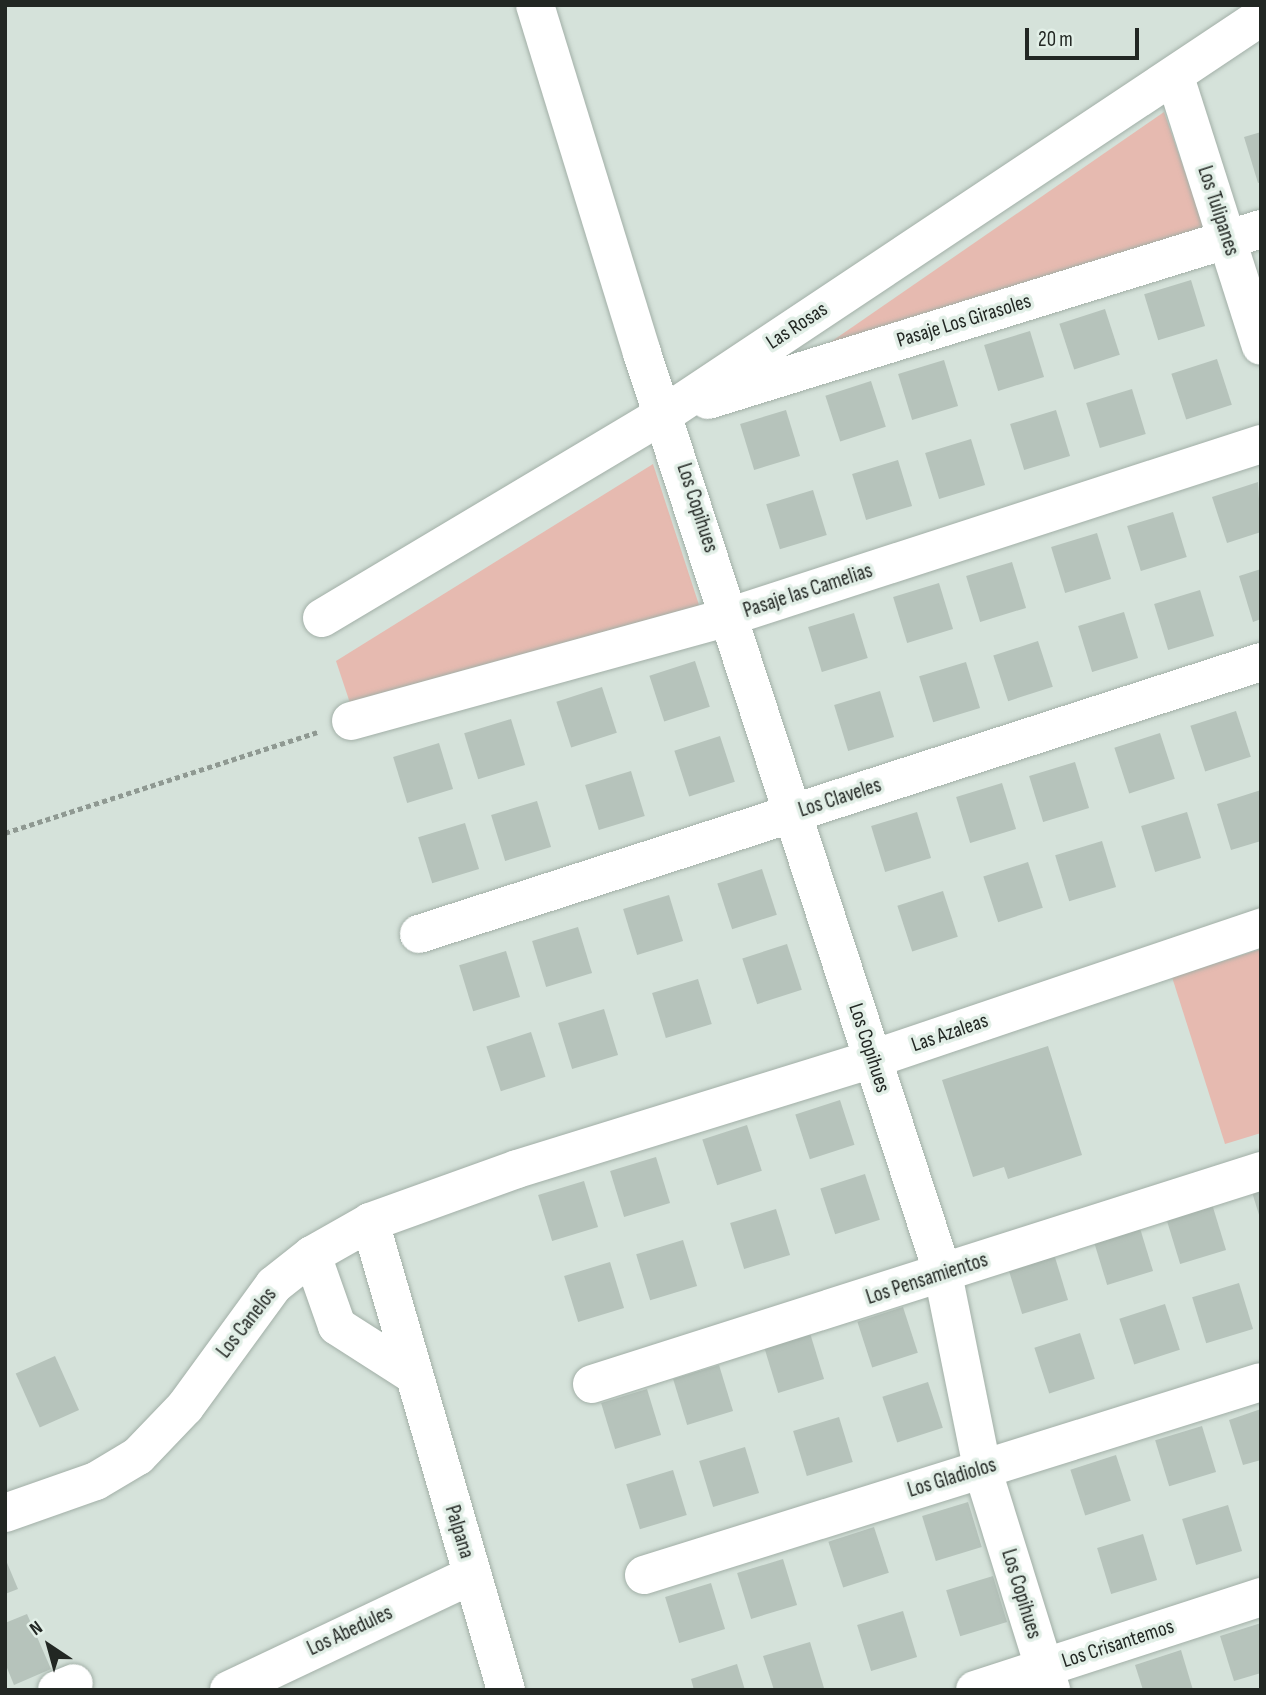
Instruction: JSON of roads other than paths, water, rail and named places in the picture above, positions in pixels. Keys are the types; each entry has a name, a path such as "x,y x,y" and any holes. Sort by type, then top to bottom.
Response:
{"street":[{"name":"Los Copihues","path":"535,5 642,353 666,413 943,1274 982,1468 1047,1679"},
{"name":"Las Rosas","path":"322,618 666,413 1261,18"},
{"name":"Los Tulipanes","path":"1175,77 1244,235 1261,345"},
{"name":"Pasaje Los Girasoles","path":"666,413 1244,235"},
{"name":"Pasaje las Camelias","path":"351,721 731,617 1261,444"},
{"name":"Los Claveles","path":"419,934 1261,662"},
{"name":"Las Azaleas","path":"517,1168 873,1059 1261,928"},
{"name":"Los Canelos","path":"5,1513 96,1481 138,1456 185,1408 274,1285 312,1255 370,1222 517,1168"},
{"name":"Los Pensamientos","path":"592,1384 1261,1171"},
{"name":"Palpana","path":"370,1222 506,1690"},
{"path":"312,1255 337,1326 412,1374"},
{"name":"Los Gladiolos","path":"644,1575 1261,1382"},
{"name":"Los Abedules","path":"229,1690 472,1574"},
{"name":"Los Crisantemos","path":"975,1690 1047,1679 1261,1597"}]}
